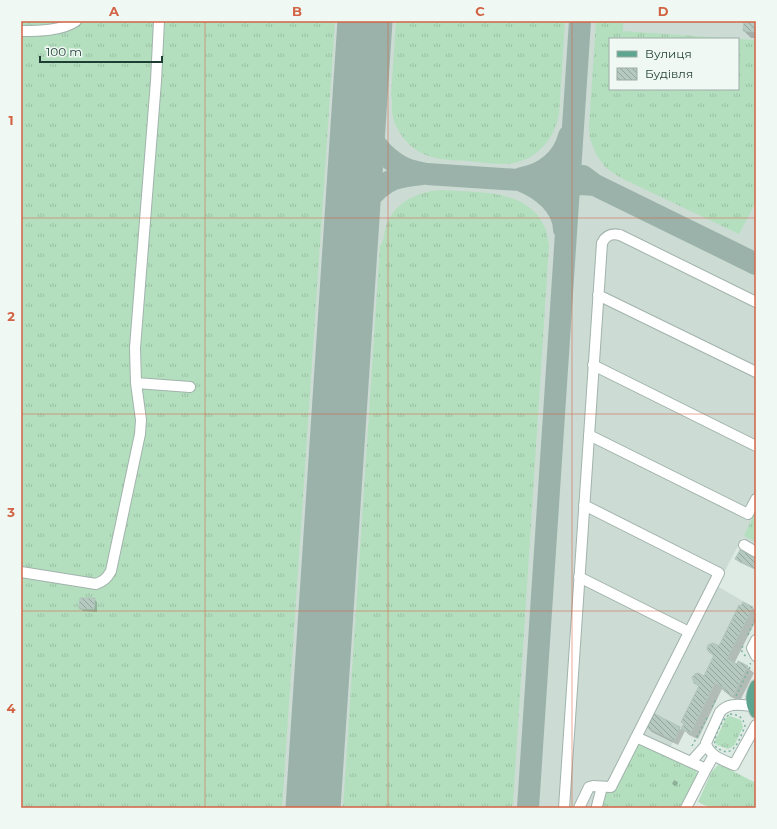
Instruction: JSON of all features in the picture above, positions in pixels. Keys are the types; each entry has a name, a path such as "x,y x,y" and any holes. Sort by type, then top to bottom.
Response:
{"main road":[{"path":"755,709 752,699 756,686"}],"lane":[{"path":"21,31 58,28 76,21"},
{"path":"21,572 96,584 103,582 111,571 140,434 141,420 136,383 135,348 156,81 159,21"},
{"path":"564,808 602,243 608,236 614,234 620,235 756,302"},
{"path":"598,295 756,372"},
{"path":"593,365 756,446"},
{"path":"136,383 190,387"},
{"path":"589,435 748,514 756,499"},
{"path":"579,808 589,787 611,787 719,573 584,505"},
{"path":"744,545 756,552"},
{"path":"579,577 689,632"},
{"path":"751,639 752,648 756,656"},
{"path":"755,709 736,704 723,709 720,712 706,743 710,743 714,755 734,765 756,725"},
{"path":"636,737 706,769"},
{"path":"691,762 710,743"},
{"path":"686,808 714,755"},
{"path":"597,808 596,806 602,787"}],"path":[{"path":"751,639 755,619"},
{"path":"735,699 751,665 741,650 744,644"},
{"path":"730,714 737,715 742,718 745,726 736,746 733,749 724,752 710,743 726,716 730,714"}],"shaded area":[{"path":"21,21 756,21 756,544 742,538 717,586 753,607 727,659 737,664 738,661 748,666 733,696 724,691 725,688 715,683 691,733 680,728 668,752 681,808 602,805 585,808 21,808"}],"green space":[{"path":"21,21 335,21 282,808 21,808"},
{"path":"396,21 565,21 559,114 553,133 541,149 525,160 515,163 496,164 436,158 414,149 400,133 395,124 392,111 391,96"},
{"path":"596,21 623,21 623,31 726,38 609,38 609,90 739,90 739,39 756,40 756,202 739,234 613,173 604,166 596,154 590,139 589,127"},
{"path":"443,190 502,195 528,206 538,216 546,230 549,245 513,803 511,808 343,808 380,246 383,241 386,226 395,210 409,199 417,195"},
{"path":"756,510 756,542 744,536"},
{"path":"730,716 741,720 743,727 734,746 728,749 717,745 715,741 726,718"},
{"path":"638,744 643,744 696,771 698,775 681,808 602,808 604,792 613,792"},
{"path":"718,765 721,765 756,783 756,808 711,808 698,802 712,771"}],"building":[{"path":"744,21 756,21 756,32 743,31"},
{"path":"740,550 756,558 756,569 735,559"},
{"path":"80,598 95,598 94,609 79,609"},
{"path":"743,602 753,607 727,659 737,664 738,661 748,666 733,696 724,691 725,688 715,683 691,733 681,729 684,724 681,722 699,686 694,683 692,677 698,673 704,676 714,655 707,649 708,645 713,643 719,646 739,605 741,606"},
{"path":"653,713 680,727 674,741 646,727"}],"taxiway":[{"path":"528,808 580,21"},
{"path":"360,94 365,124 372,139 388,158 409,170 427,174 595,185"},
{"path":"522,178 538,173 552,164 562,152 569,136"},
{"path":"351,235 356,218 366,202 379,188 394,179 422,174"},
{"path":"583,176 595,185 756,264"},
{"path":"522,181 530,184 550,199 560,213 564,229"}],"runway":[{"path":"313,808 365,21"}]}
